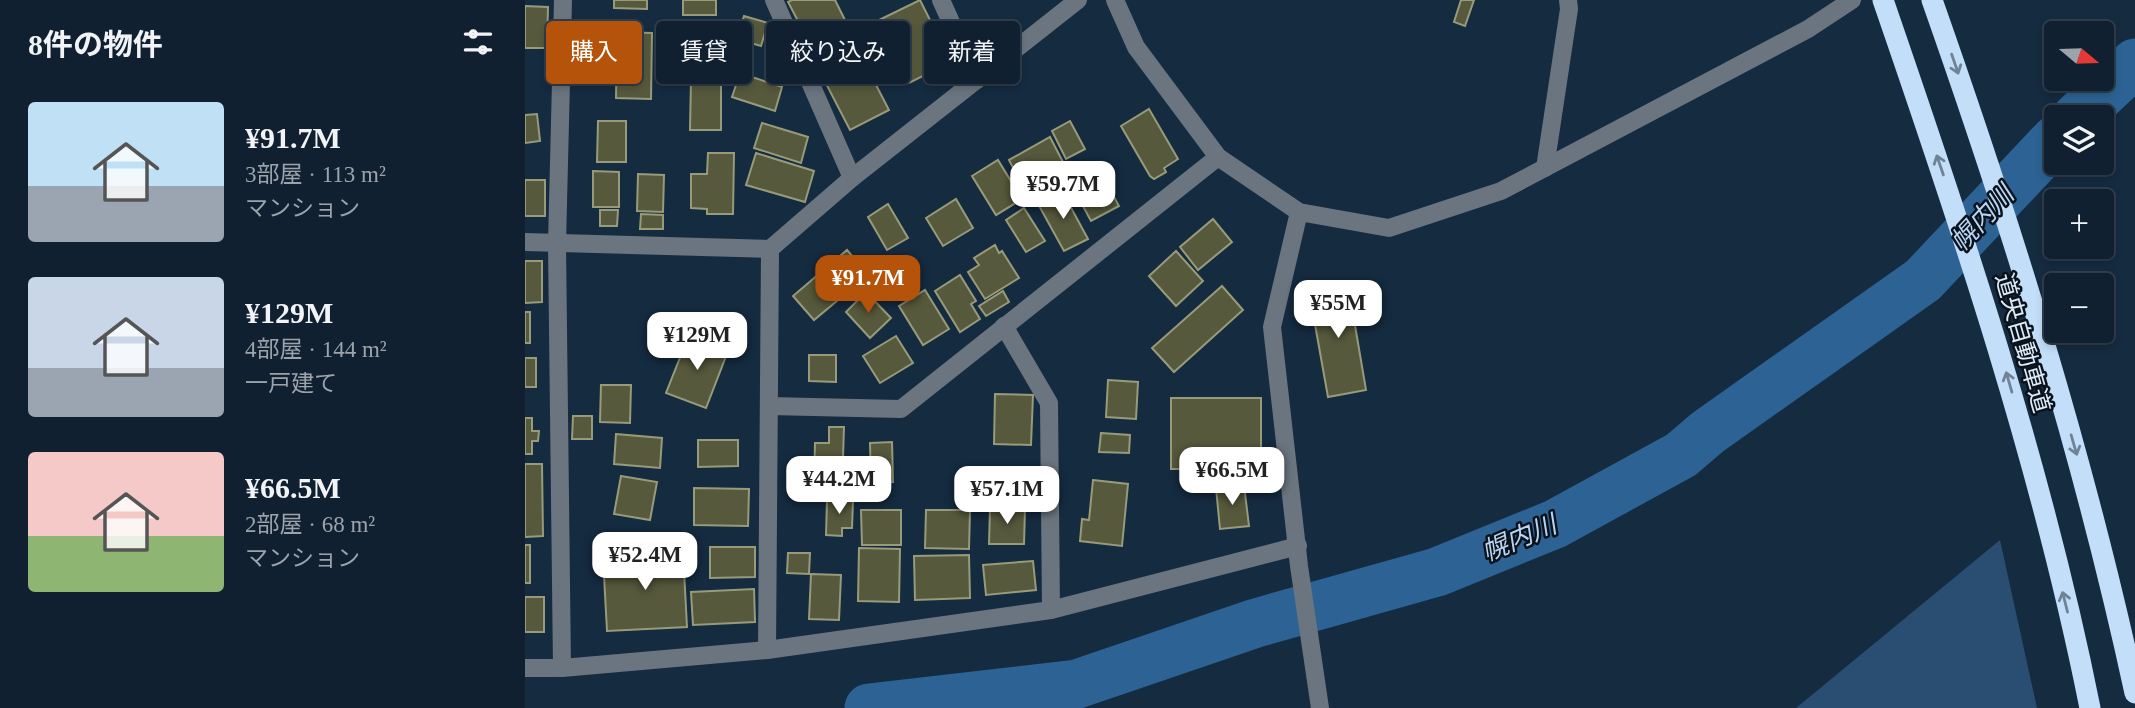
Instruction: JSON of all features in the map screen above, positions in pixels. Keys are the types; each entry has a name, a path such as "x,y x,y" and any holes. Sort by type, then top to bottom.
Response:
{"highway":[{"name":"道央自動車道","path":"1883,0 1947,186 2009,382 2090,708"},
{"name":"道央自動車道","path":"1932,0 1985,148 2051,361 2093,511 2135,693"}],"street":[{"path":"562,0 557,244 562,668"},
{"path":"774,0 852,178"},
{"path":"941,0 950,21"},
{"path":"1020,46 1078,0"},
{"path":"1115,0 1136,47 1218,157 1300,212 1389,228 1501,191 1808,29 1852,0"},
{"path":"1545,168 1569,9 1568,0"},
{"path":"525,242 770,249 852,178 972,84"},
{"path":"769,406 901,409 1218,157"},
{"path":"1300,212 1272,327 1320,708"},
{"path":"768,650 770,249"},
{"path":"1004,326 1049,403 1051,610"},
{"path":"525,668 562,668 768,650 1051,610 1298,546"}],"shaded area":[{"path":"2000,540 2037,708 1796,708"}],"building":[{"path":"614,0 647,0 647,9 614,8"},
{"path":"683,0 716,0 716,15 683,15"},
{"path":"835,0 846,21 798,21 788,2"},
{"path":"920,0 930,21 924,21 924,76 910,82 910,21 877,21"},
{"path":"1461,0 1474,0 1465,26 1454,22"},
{"path":"525,6 548,7 546,48 525,48"},
{"path":"744,16 766,22 761,46 752,43 752,21 742,21"},
{"path":"642,33 652,33 651,99 616,98 616,84 642,84"},
{"path":"752,77 766,84 782,87 775,111 732,97 736,84 752,84"},
{"path":"691,84 721,84 721,130 690,130"},
{"path":"826,84 876,84 889,110 850,130"},
{"path":"1149,109 1178,159 1164,168 1166,172 1154,179 1121,126"},
{"path":"537,114 540,141 525,143 525,115"},
{"path":"598,121 626,121 626,162 597,162"},
{"path":"1070,121 1085,149 1066,159 1052,131"},
{"path":"762,123 808,137 801,163 754,148"},
{"path":"1050,137 1063,162 1022,185 1009,160"},
{"path":"708,153 734,153 733,214 707,214 707,209 691,208 691,174 707,174"},
{"path":"756,153 814,171 805,202 746,185"},
{"path":"998,160 1022,199 996,215 972,176"},
{"path":"593,171 619,172 619,207 593,207"},
{"path":"1100,171 1119,206 1091,221 1072,186"},
{"path":"638,174 664,175 663,212 637,211"},
{"path":"525,180 545,180 545,216 525,216"},
{"path":"1062,191 1088,239 1064,251 1038,204"},
{"path":"956,199 973,228 943,246 926,218"},
{"path":"888,204 908,238 887,250 868,217"},
{"path":"1024,208 1045,241 1026,252 1006,220"},
{"path":"600,210 618,210 617,226 600,226"},
{"path":"641,214 663,215 663,229 640,229"},
{"path":"1213,219 1232,242 1198,270 1180,247"},
{"path":"995,245 999,253 1002,251 1019,278 985,299 968,272 979,265 974,258"},
{"path":"847,250 868,275 814,320 793,296"},
{"path":"1176,251 1203,281 1176,306 1149,276"},
{"path":"525,261 542,261 542,302 525,303"},
{"path":"960,275 976,301 971,304 980,319 960,332 935,291"},
{"path":"1348,284 1366,390 1328,397 1309,291"},
{"path":"1222,286 1243,310 1174,372 1152,348"},
{"path":"925,290 949,329 923,345 899,306"},
{"path":"1003,291 1009,302 986,316 979,306"},
{"path":"866,292 891,318 870,338 846,312"},
{"path":"525,312 530,312 530,343 525,343"},
{"path":"689,335 728,351 706,408 666,393"},
{"path":"896,336 913,363 880,383 863,356"},
{"path":"809,355 836,355 836,382 809,381"},
{"path":"525,358 536,358 536,387 525,387"},
{"path":"1108,380 1138,382 1136,419 1106,417"},
{"path":"601,385 631,385 630,423 600,422"},
{"path":"995,394 1033,395 1031,445 994,444"},
{"path":"1171,398 1261,398 1261,469 1171,469"},
{"path":"573,416 592,416 592,439 572,439"},
{"path":"525,418 532,418 532,431 539,431 538,441 532,441 532,454 525,454"},
{"path":"829,427 844,427 843,458 835,458 835,484 814,483 815,443 829,443"},
{"path":"1101,433 1130,435 1129,453 1099,452"},
{"path":"616,434 662,438 660,468 614,464"},
{"path":"698,440 738,440 738,466 698,467"},
{"path":"892,442 893,482 871,483 870,443"},
{"path":"525,464 542,464 543,536 525,537"},
{"path":"986,467 1031,468 1031,498 986,497"},
{"path":"621,476 657,482 650,520 614,514"},
{"path":"1093,480 1128,484 1122,546 1080,541 1082,519 1089,520"},
{"path":"1244,485 1249,526 1220,529 1216,488"},
{"path":"694,488 749,489 748,526 694,525"},
{"path":"827,500 853,500 852,528 842,528 842,536 826,535"},
{"path":"990,508 1025,508 1024,544 989,544"},
{"path":"861,510 901,510 901,545 862,545"},
{"path":"926,510 970,510 969,549 925,548"},
{"path":"525,545 530,545 530,583 525,583"},
{"path":"710,547 755,547 755,577 710,578"},
{"path":"859,548 900,549 899,602 858,601"},
{"path":"683,552 687,627 607,631 603,557"},
{"path":"788,553 810,553 809,574 787,573"},
{"path":"969,555 970,598 915,600 914,556"},
{"path":"1033,561 1036,590 986,595 983,565"},
{"path":"811,574 841,575 839,620 809,619"},
{"path":"754,589 755,622 693,625 691,592"},
{"path":"525,597 544,597 544,632 525,632"}],"waterway":[{"name":"幌内川","path":"2090,105 2135,63"},
{"name":"幌内川","path":"869,708 1077,684 1256,623 1437,572 1555,524 1681,455 1708,432 1923,280 2044,152"}]}
